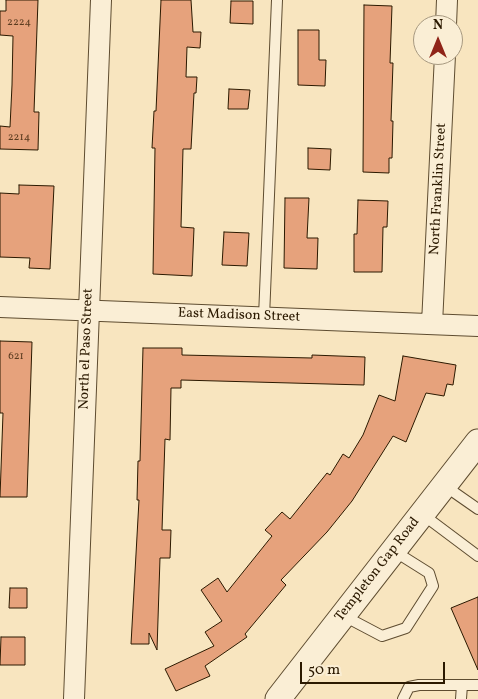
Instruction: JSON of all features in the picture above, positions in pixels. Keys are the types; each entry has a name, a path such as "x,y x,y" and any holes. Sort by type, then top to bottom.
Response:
{"street":[{"name":"North el Paso Street","path":"74,699 101,0"},
{"path":"446,15 447,0"},
{"name":"North Franklin Street","path":"432,324 445,65"},
{"name":"East Madison Street","path":"0,307 478,326"},
{"name":"Templeton Gap Road","path":"278,699 478,442"}],"lane":[{"path":"264,317 278,0"},
{"path":"444,486 478,509"},
{"path":"422,514 478,556"},
{"path":"343,616 382,636 406,628 433,586 429,573 394,550"},
{"path":"461,699 462,685"},
{"path":"403,699 410,687 478,685"}],"building":[{"path":"6,0 38,0 34,112 39,112 38,150 0,149 0,126 10,127 12,85 13,36 0,35 0,11 6,11"},
{"path":"161,0 191,0 193,32 201,32 200,48 187,47 186,77 197,77 196,93 194,93 191,149 183,149 181,227 194,228 192,276 153,274 155,148 152,148 154,111 156,111"},
{"path":"231,1 253,1 253,24 230,23"},
{"path":"364,5 392,6 390,63 393,63 391,121 393,121 392,158 389,158 389,173 363,172"},
{"path":"298,30 319,30 319,60 326,60 325,86 298,85"},
{"path":"229,89 250,90 248,109 228,109"},
{"path":"308,148 331,149 330,170 308,169"},
{"path":"19,185 54,186 50,269 29,268 30,258 0,257 0,193 19,194"},
{"path":"285,198 309,198 307,238 318,238 317,269 284,268"},
{"path":"358,200 388,201 387,227 383,227 382,272 354,272 354,234 357,234"},
{"path":"224,232 249,233 247,266 222,265"},
{"path":"0,341 32,342 27,497 0,497 3,413 0,413"},
{"path":"143,348 182,348 182,355 312,358 312,355 365,357 364,385 181,380 181,388 171,388 170,440 165,439 162,530 171,530 170,558 160,558 157,650 149,633 149,644 131,644 139,500 137,500 138,461 140,461"},
{"path":"403,356 456,365 453,385 447,384 444,396 426,393 406,442 393,436 352,501 327,532 281,580 286,585 245,634 247,637 205,666 210,676 176,691 165,669 214,646 205,632 222,621 201,590 218,578 227,592 272,536 265,530 282,512 290,519 327,473 330,475 343,454 349,458 363,435 379,395 395,401"},
{"path":"10,588 27,588 27,608 9,608"},
{"path":"478,597 478,670 451,608"},
{"path":"1,637 25,637 25,665 0,665"}]}
